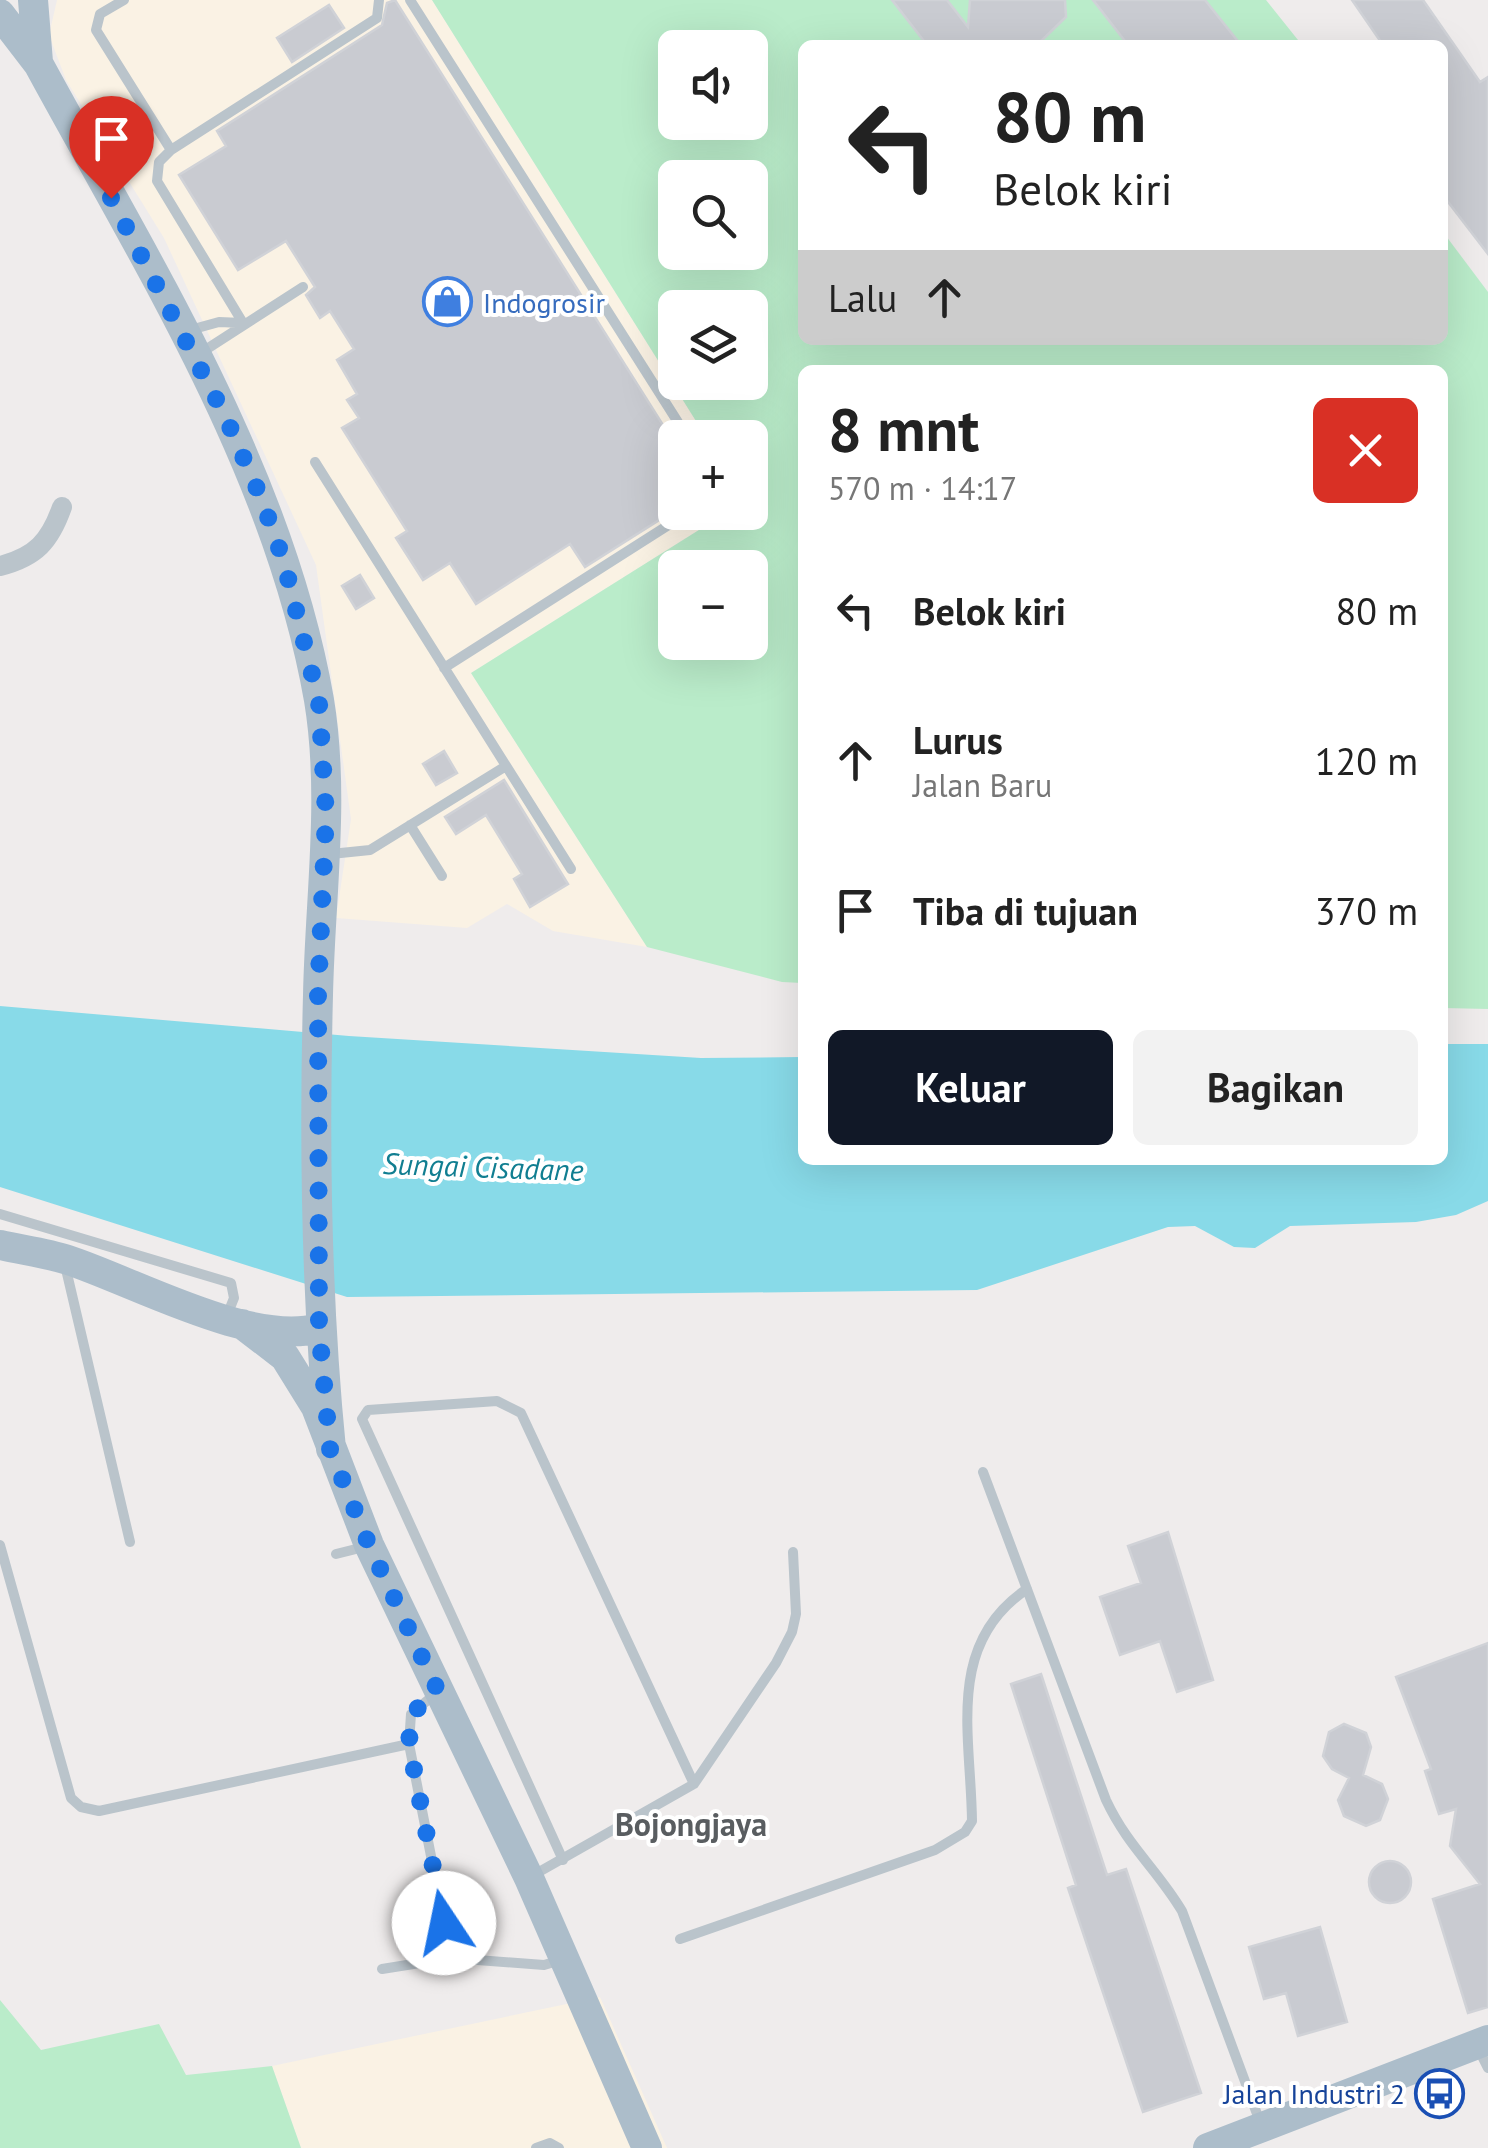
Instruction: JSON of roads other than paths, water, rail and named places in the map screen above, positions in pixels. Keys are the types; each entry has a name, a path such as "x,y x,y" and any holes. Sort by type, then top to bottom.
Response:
{"main road":[{"path":"33,0 39,65"},
{"path":"0,14 39,65 187,344 262,500 297,611 319,702 325,854 318,995 319,1321 330,1449"},
{"path":"0,1245 64,1259 234,1321 292,1332 319,1321"},
{"path":"234,1321 294,1366 316,1407 369,1545 566,1958 647,2148"},
{"path":"1208,2148 1484,2051"}],"street":[{"path":"0,566 20,561 51,538 62,507"}],"lane":[{"path":"124,0 100,14 96,30 170,150"},
{"path":"243,323 157,181 159,162 170,150 377,18 379,0"},
{"path":"410,0 677,420"},
{"path":"187,344 243,323 303,287"},
{"path":"187,344 243,323"},
{"path":"315,462 571,869"},
{"path":"444,668 661,530"},
{"path":"325,854 370,850 506,766"},
{"path":"410,825 442,876"},
{"path":"0,1214 231,1283 234,1321"},
{"path":"64,1259 130,1542"},
{"path":"563,1860 362,1419 368,1410 497,1401 521,1413 694,1784"},
{"path":"983,1472 1122,1834 1165,1882 1182,1911 1262,2127"},
{"path":"0,1545 66,1784 71,1798 80,1807 99,1811 409,1744"},
{"path":"336,1554 369,1545"},
{"path":"529,1878 694,1784 776,1664 792,1632 796,1614 793,1552"},
{"path":"680,1939 935,1850 965,1832 972,1821 970,1670 990,1620 1027,1589"},
{"path":"438,1691 411,1714 409,1744 450,1958"},
{"path":"382,1968 450,1958 544,1965 566,1958"},
{"path":"536,2148 550,2142 559,2148"}],"water":[{"name":"Sungai Cisadane","path":"0,1006 349,1036 701,1058 798,1057 798,1165 1448,1165 1448,1044 1488,1044 1488,1201 1456,1215 1416,1222 1290,1226 1255,1248 1234,1247 1195,1226 1168,1227 977,1290 347,1297 0,1187"}],"place":[{"name":"Indogrosir","path":"448,302"},
{"name":"Jalan Industri 2","path":"1440,2093"}],"district":[{"name":"Bojongjaya","path":"691,1824"}]}
